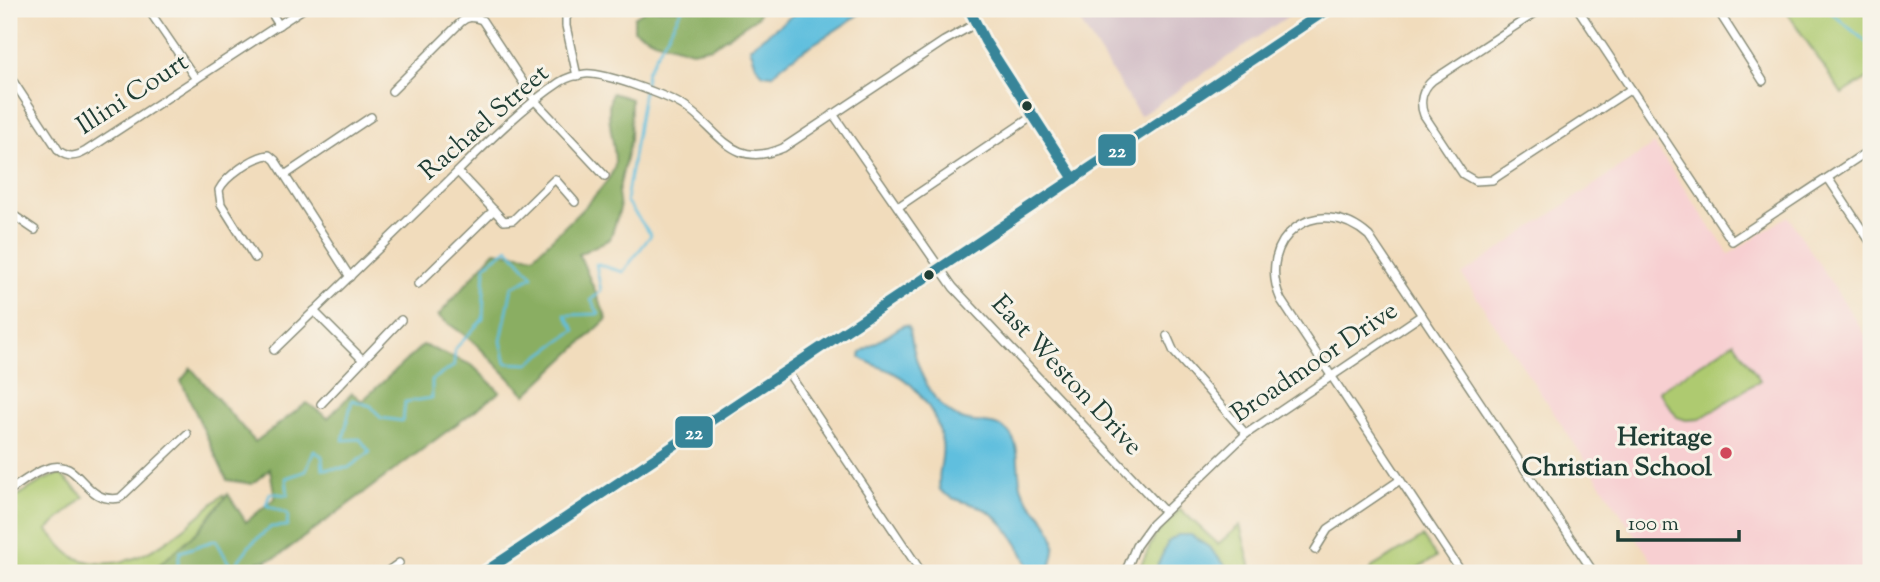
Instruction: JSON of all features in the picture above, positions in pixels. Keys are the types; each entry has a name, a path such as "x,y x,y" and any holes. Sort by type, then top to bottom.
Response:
{"street":[{"path":"148,9 195,79"},
{"path":"269,9 279,25"},
{"name":"Illini Court","path":"9,75 59,150 71,156 86,151 303,9"},
{"path":"572,9 566,18 566,26 577,75"},
{"path":"969,9 975,24 1074,179"},
{"path":"483,573 1328,9"},
{"path":"1541,9 1433,80 1424,89 1421,104 1424,115 1463,174 1482,182 1497,178 1631,89"},
{"path":"1578,9 1732,241 1871,149"},
{"path":"1717,9 1763,81"},
{"path":"392,91 467,17 482,20 536,102 605,176"},
{"name":"Rachael Street","path":"274,350 493,138 562,81 577,75 604,75 664,97 688,109 723,143 740,152 773,152 944,41 975,24"},
{"name":"East Weston Drive","path":"833,114 940,269 1164,511"},
{"path":"285,175 371,117"},
{"path":"898,207 1033,117"},
{"path":"255,258 221,204 219,190 227,178 264,155 269,155 285,175 350,277"},
{"path":"458,172 505,221 513,220 555,180 575,202"},
{"path":"1828,178 1871,243"},
{"path":"418,284 494,210"},
{"path":"9,215 35,230"},
{"path":"1462,573 1281,300 1273,274 1275,261 1296,226 1324,217 1340,218 1356,225 1369,236 1594,573"},
{"path":"314,312 363,360"},
{"name":"Broadmoor Drive","path":"1125,573 1136,547 1164,511 1246,434 1422,315"},
{"path":"321,404 401,320"},
{"path":"1167,336 1174,352 1246,434"},
{"path":"787,371 922,573"},
{"path":"9,491 48,468 58,467 74,472 96,495 102,498 120,498 187,434"},
{"path":"1315,550 1328,529 1400,480"},
{"path":"385,573 400,564"}],"shaded area":[{"path":"1072,9 1299,9 1140,116"},
{"name":"Heritage Christian School","path":"1654,144 1729,254 1788,216 1871,344 1871,563 1856,573 1660,573 1462,275"}],"green space":[{"path":"647,9 761,9 757,17 712,47 692,51 654,40 634,30 634,17"},
{"path":"1785,9 1871,9 1871,76 1842,94"},
{"path":"612,93 631,99 630,141 618,193 620,209 610,239 579,254 607,319 526,395 473,341 438,316 495,251 534,256 581,211 605,183 615,163 609,119"},
{"path":"1734,342 1760,380 1700,419 1686,420 1677,417 1659,391"},
{"path":"423,345 472,365 500,392 277,557 251,564 221,566 214,573 150,573 198,531 228,494 246,522 275,498 270,469 252,484 227,480 181,381 191,368 255,442 307,403 328,418 352,393 362,401"},
{"path":"60,474 84,497 47,530 74,557 96,563 116,563 136,557 173,536 223,495 274,573 9,573 9,501 44,480"},
{"path":"1180,509 1218,544 1240,525 1252,573 1137,573 1155,536"},
{"path":"1423,537 1436,557 1409,573 1369,573 1371,568"}],"water":[{"path":"801,9 865,9 772,75 763,74 756,65 750,47"},
{"path":"904,325 908,326 910,331 924,380 939,402 959,418 1001,427 1012,436 1017,450 1023,491 1048,524 1053,536 1054,550 1049,573 1030,573 1023,554 1011,535 989,511 954,499 940,490 942,442 926,402 903,378 860,357 861,352"},
{"path":"1178,535 1191,535 1210,548 1232,573 1154,573 1168,542"}],"waterway":[{"path":"176,573 180,552 216,540 232,569 251,544 271,527 287,526 288,514 266,505 270,493 288,495 286,478 306,471 314,451 322,456 323,469 348,468 370,452 360,439 343,440 352,400 371,406 381,418 403,421 405,402 432,398 432,380 454,366 455,349 483,319 485,265 508,248 533,276 512,287 501,341 506,363 528,364 575,330 565,315 599,314 591,300 601,291 596,264 623,272 651,235 626,201 647,71 682,9"},
{"path":"1827,9 1871,46"}],"transit line":[{"name":"22","path":"969,9 985,41 1074,179"},
{"name":"22","path":"483,573 1328,9"}],"place":[{"name":"Heritage Christian School","path":"1726,453"}]}
